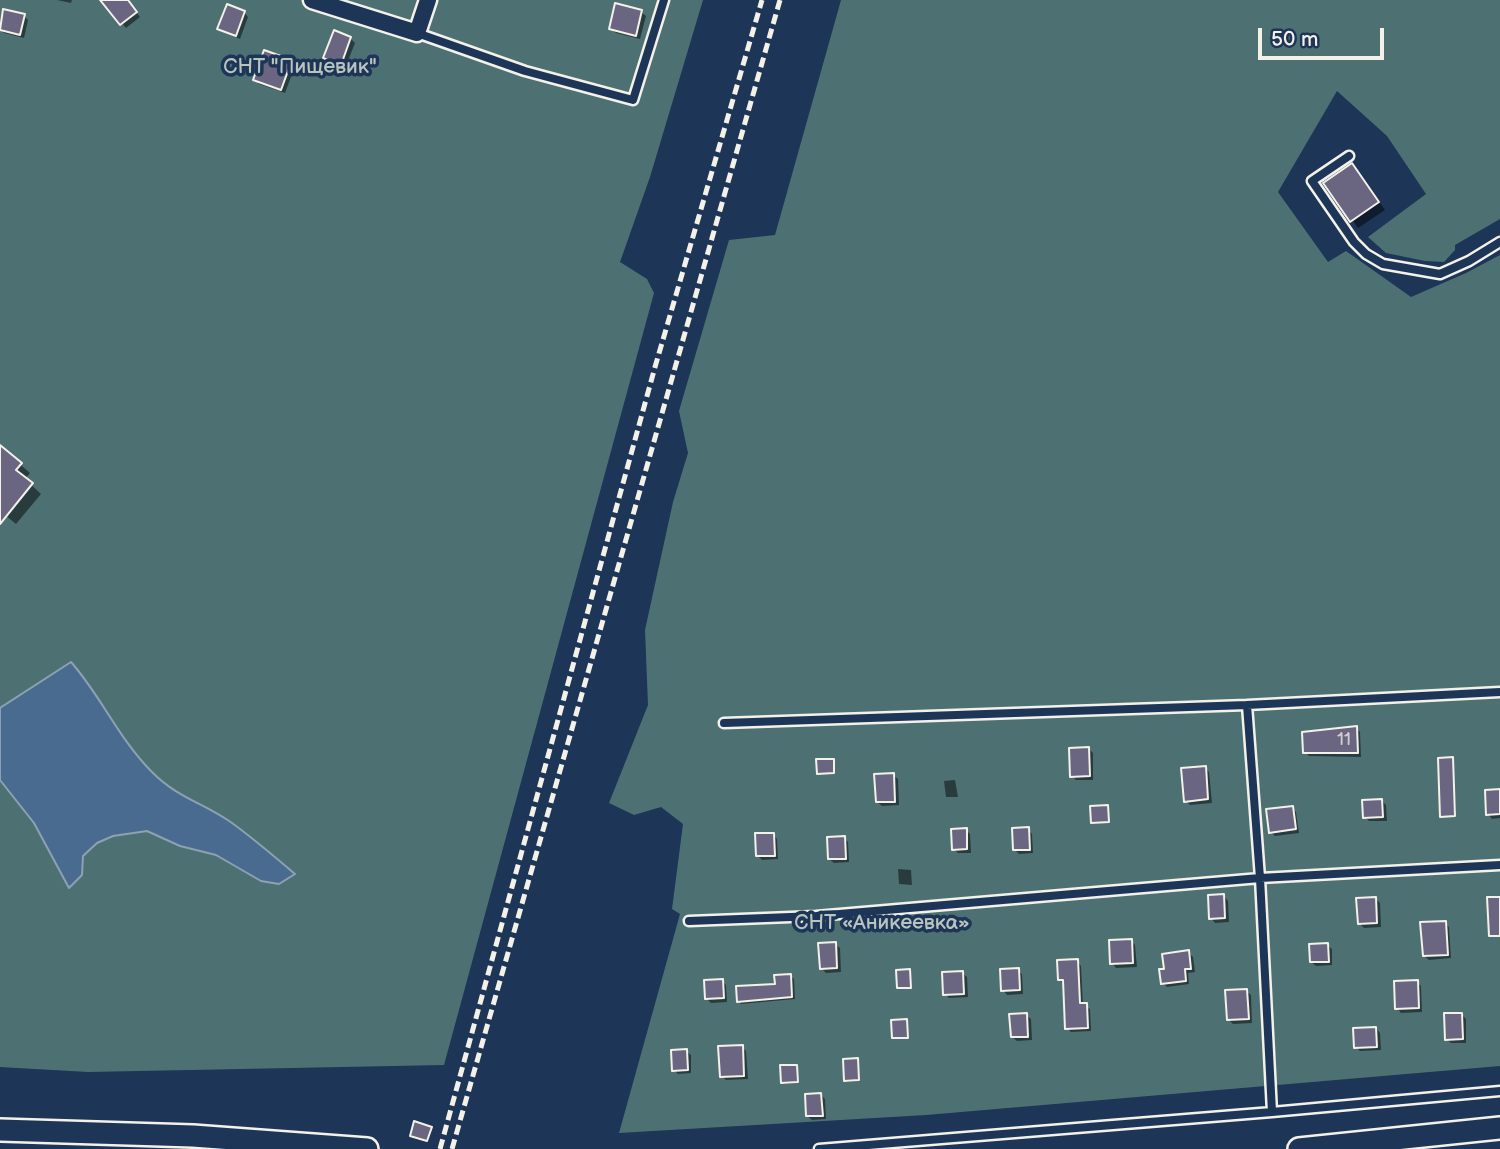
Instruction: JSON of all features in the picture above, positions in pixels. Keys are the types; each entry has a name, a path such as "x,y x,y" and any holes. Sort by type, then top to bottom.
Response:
{"street":[{"path":"312,0 417,33 428,0"},
{"path":"1299,1149 1500,1128"},
{"path":"0,1130 193,1136 367,1149"}],"lane":[{"path":"417,33 525,71 633,100 664,0"},
{"path":"1349,156 1312,181 1354,242 1366,254 1383,264 1440,274 1469,261 1500,242"},
{"path":"724,723 1247,705 1500,692"},
{"path":"1247,705 1260,878 1272,1112"},
{"path":"689,921 816,916 1260,878 1500,865"},
{"path":"819,1149 1500,1091"}],"green space":[{"name":"СНТ \"Пищевик\"","path":"0,0 703,0 650,177 620,262 647,279 654,293 444,1065 88,1072 0,1067 0,780 34,823 69,887 82,875 83,856 97,843 113,836 147,831 180,846 216,855 261,881 231,822 181,797 152,773 128,747 86,680 71,662 0,708"},
{"name":"СНТ «Аникеевка»","path":"841,0 1500,0 1500,219 1455,245 1455,250 1444,262 1386,253 1368,237 1426,194 1387,136 1337,91 1278,192 1328,262 1346,251 1411,297 1500,255 1500,1066 926,1115 619,1133 680,914 672,909 683,824 661,807 634,815 609,803 648,705 645,630 673,502 688,453 679,411 729,240 775,235"}],"water":[{"path":"71,662 129,745 151,771 171,788 232,823 295,874 279,884 261,881 216,855 180,846 147,831 113,836 97,843 83,856 82,875 69,888 34,823 0,780 0,708"}],"building":[{"path":"100,0 128,0 137,12 120,25"},
{"path":"615,3 642,10 636,36 609,29"},
{"path":"227,4 245,11 236,36 217,29"},
{"path":"3,9 25,14 20,35 0,30"},
{"path":"334,30 351,37 341,65 323,58"},
{"path":"264,50 292,60 281,90 253,80"},
{"path":"1352,163 1379,202 1350,222 1323,183"},
{"path":"0,445 22,463 16,470 33,483 0,524"},
{"path":"1357,726 1358,753 1303,753 1302,732"},
{"path":"1089,747 1090,776 1070,777 1069,748"},
{"path":"1453,757 1455,816 1440,817 1438,758"},
{"path":"816,759 834,759 834,773 817,774"},
{"path":"1206,766 1208,799 1184,802 1181,768"},
{"path":"894,773 895,802 876,802 874,774"},
{"path":"1500,789 1500,814 1486,815 1485,790"},
{"path":"1382,799 1383,817 1363,818 1362,800"},
{"path":"1108,805 1109,822 1091,823 1090,806"},
{"path":"1293,806 1296,829 1269,833 1266,809"},
{"path":"1029,827 1030,850 1013,850 1012,828"},
{"path":"967,828 967,849 952,850 951,829"},
{"path":"755,833 774,833 775,856 756,856"},
{"path":"845,836 846,859 828,859 827,837"},
{"path":"1224,894 1225,918 1209,919 1208,895"},
{"path":"1376,897 1377,923 1358,924 1356,898"},
{"path":"1487,897 1500,897 1500,936 1489,936"},
{"path":"1446,921 1448,955 1423,956 1420,922"},
{"path":"1132,939 1133,963 1110,964 1109,940"},
{"path":"836,942 837,968 820,969 818,943"},
{"path":"1328,943 1329,962 1310,962 1309,944"},
{"path":"1189,950 1191,969 1185,969 1186,981 1161,984 1159,969 1164,969 1162,954"},
{"path":"1078,959 1080,1003 1087,1003 1088,1028 1065,1029 1063,980 1058,980 1057,960"},
{"path":"1019,968 1020,990 1001,991 1000,969"},
{"path":"910,969 911,988 897,988 896,970"},
{"path":"963,971 964,994 943,995 942,972"},
{"path":"791,974 792,997 737,1002 736,986 775,984 774,975"},
{"path":"723,979 724,998 705,999 704,980"},
{"path":"1418,980 1419,1008 1395,1009 1394,981"},
{"path":"1247,989 1249,1019 1227,1020 1225,990"},
{"path":"1027,1013 1028,1037 1011,1037 1009,1014"},
{"path":"1444,1013 1462,1013 1463,1039 1445,1040"},
{"path":"907,1019 908,1038 892,1038 891,1020"},
{"path":"1376,1027 1377,1047 1354,1048 1353,1028"},
{"path":"743,1045 744,1076 720,1077 718,1046"},
{"path":"687,1049 688,1070 672,1071 671,1050"},
{"path":"858,1058 859,1080 844,1081 843,1059"},
{"path":"780,1065 797,1065 798,1082 781,1083"},
{"path":"821,1093 823,1116 806,1116 805,1094"},
{"path":"414,1121 432,1127 427,1141 410,1136"}],"railway":[{"path":"440,1149 655,367 762,0"},
{"path":"452,1149 780,0"}]}
